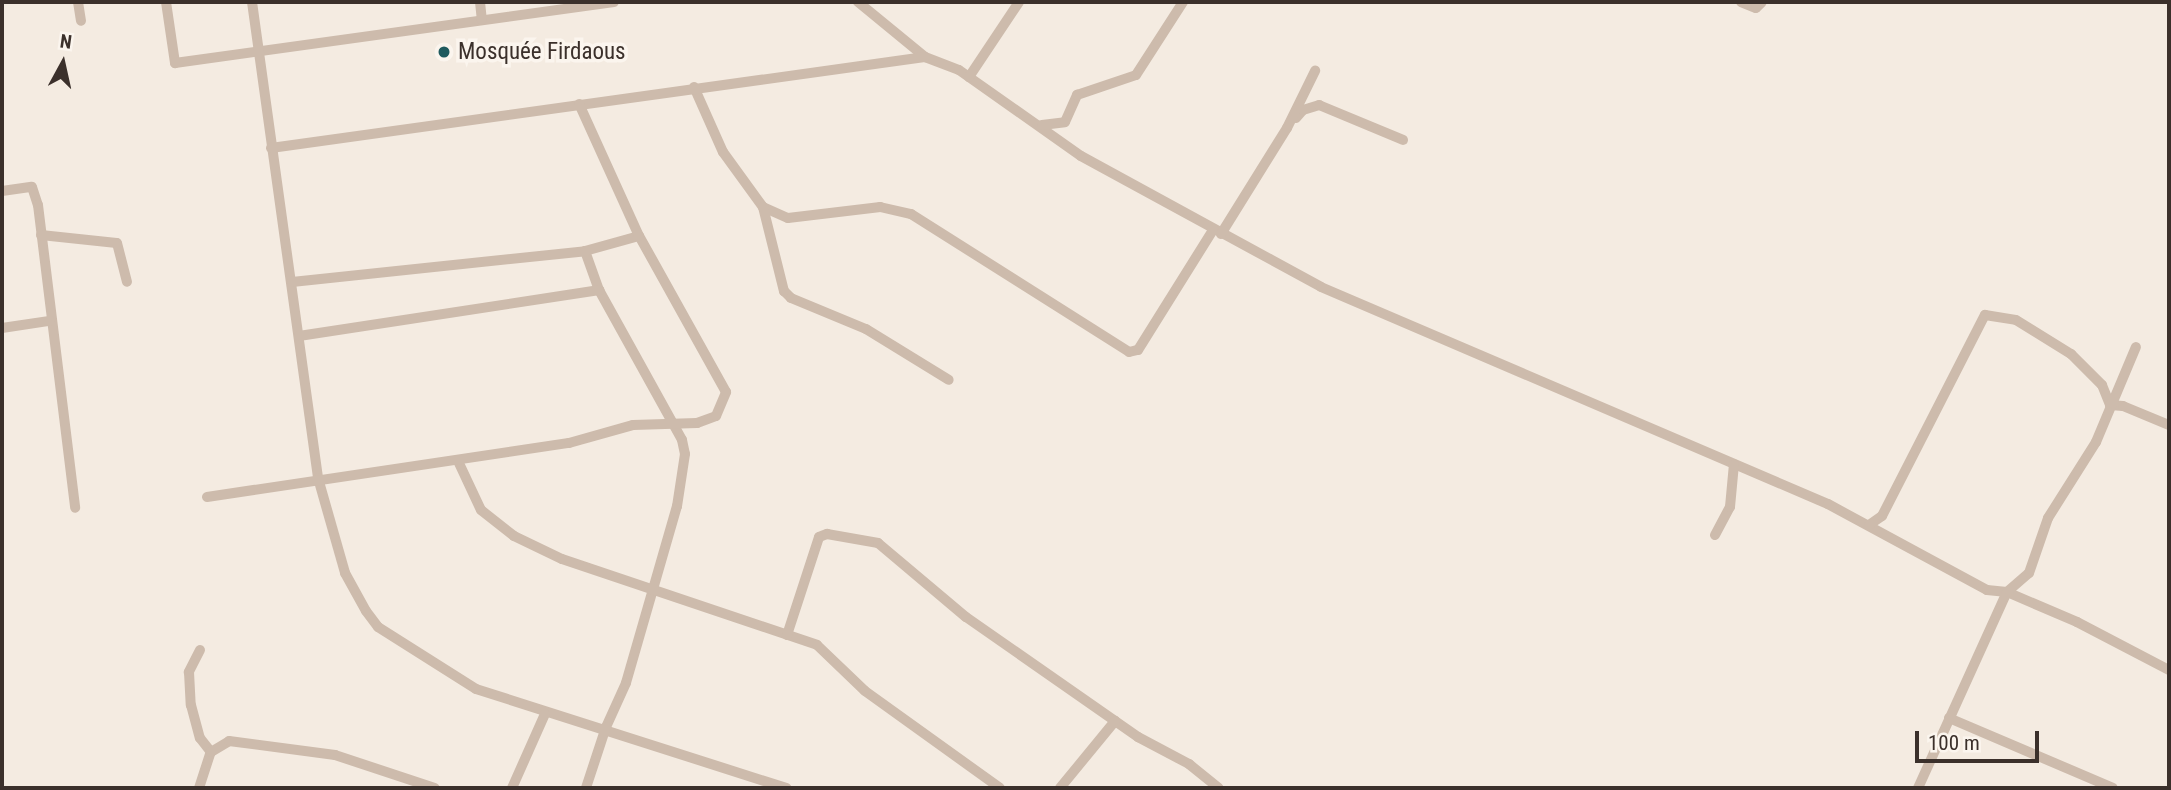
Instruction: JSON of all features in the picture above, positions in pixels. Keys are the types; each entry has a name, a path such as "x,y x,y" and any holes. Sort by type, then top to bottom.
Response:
{"street":[{"path":"78,2 81,21"},
{"path":"166,2 175,63 614,2"},
{"path":"252,2 318,478 345,573 378,627 476,689 545,714 606,727 787,788"},
{"path":"480,2 482,19"},
{"path":"858,2 926,57 969,77 1041,125 1081,156 1321,287 1869,524 1987,590 2007,592 2169,670"},
{"path":"969,77 1019,2"},
{"path":"1041,125 1065,122 1077,96 1136,75 1183,2"},
{"path":"1741,2 1756,8 1762,2"},
{"path":"271,148 694,87 926,57"},
{"path":"1287,128 1315,71"},
{"path":"694,87 723,152 763,207 784,291 792,298 866,329 949,380"},
{"path":"207,497 318,478 458,461 569,443 633,425 670,424 716,416 726,391 639,236 579,104"},
{"path":"763,207 788,218 880,207 911,214 1134,352 1287,128 1303,110 1319,105 1403,140"},
{"path":"2,191 32,187 41,235 50,321 57,346 75,509"},
{"path":"41,235 117,243 127,282"},
{"path":"292,282 585,251 639,236"},
{"path":"585,251 599,290 670,424 682,440 684,475 626,683 606,727 586,788"},
{"path":"299,336 599,290"},
{"path":"1869,524 1882,516 1984,315 2016,320 2071,354 2102,385 2110,405"},
{"path":"2,328 50,321"},
{"path":"1918,788 2007,592 2029,573 2048,518 2096,442 2136,347"},
{"path":"2110,405 2123,405 2169,425"},
{"path":"458,461 481,510 496,524 562,559 817,646 875,699 1000,788"},
{"path":"1715,535 1730,507 1734,464"},
{"path":"787,635 819,537 827,534 878,543 966,617 1115,721 1189,764 1219,788"},
{"path":"200,650 189,672 191,705 200,738 211,752"},
{"path":"512,788 545,714"},
{"path":"1949,718 2113,788"},
{"path":"1060,788 1115,721"},
{"path":"199,788 211,752 229,741 310,751 435,788"}],"place":[{"name":"Mosquée Firdaous","path":"444,52"}]}
